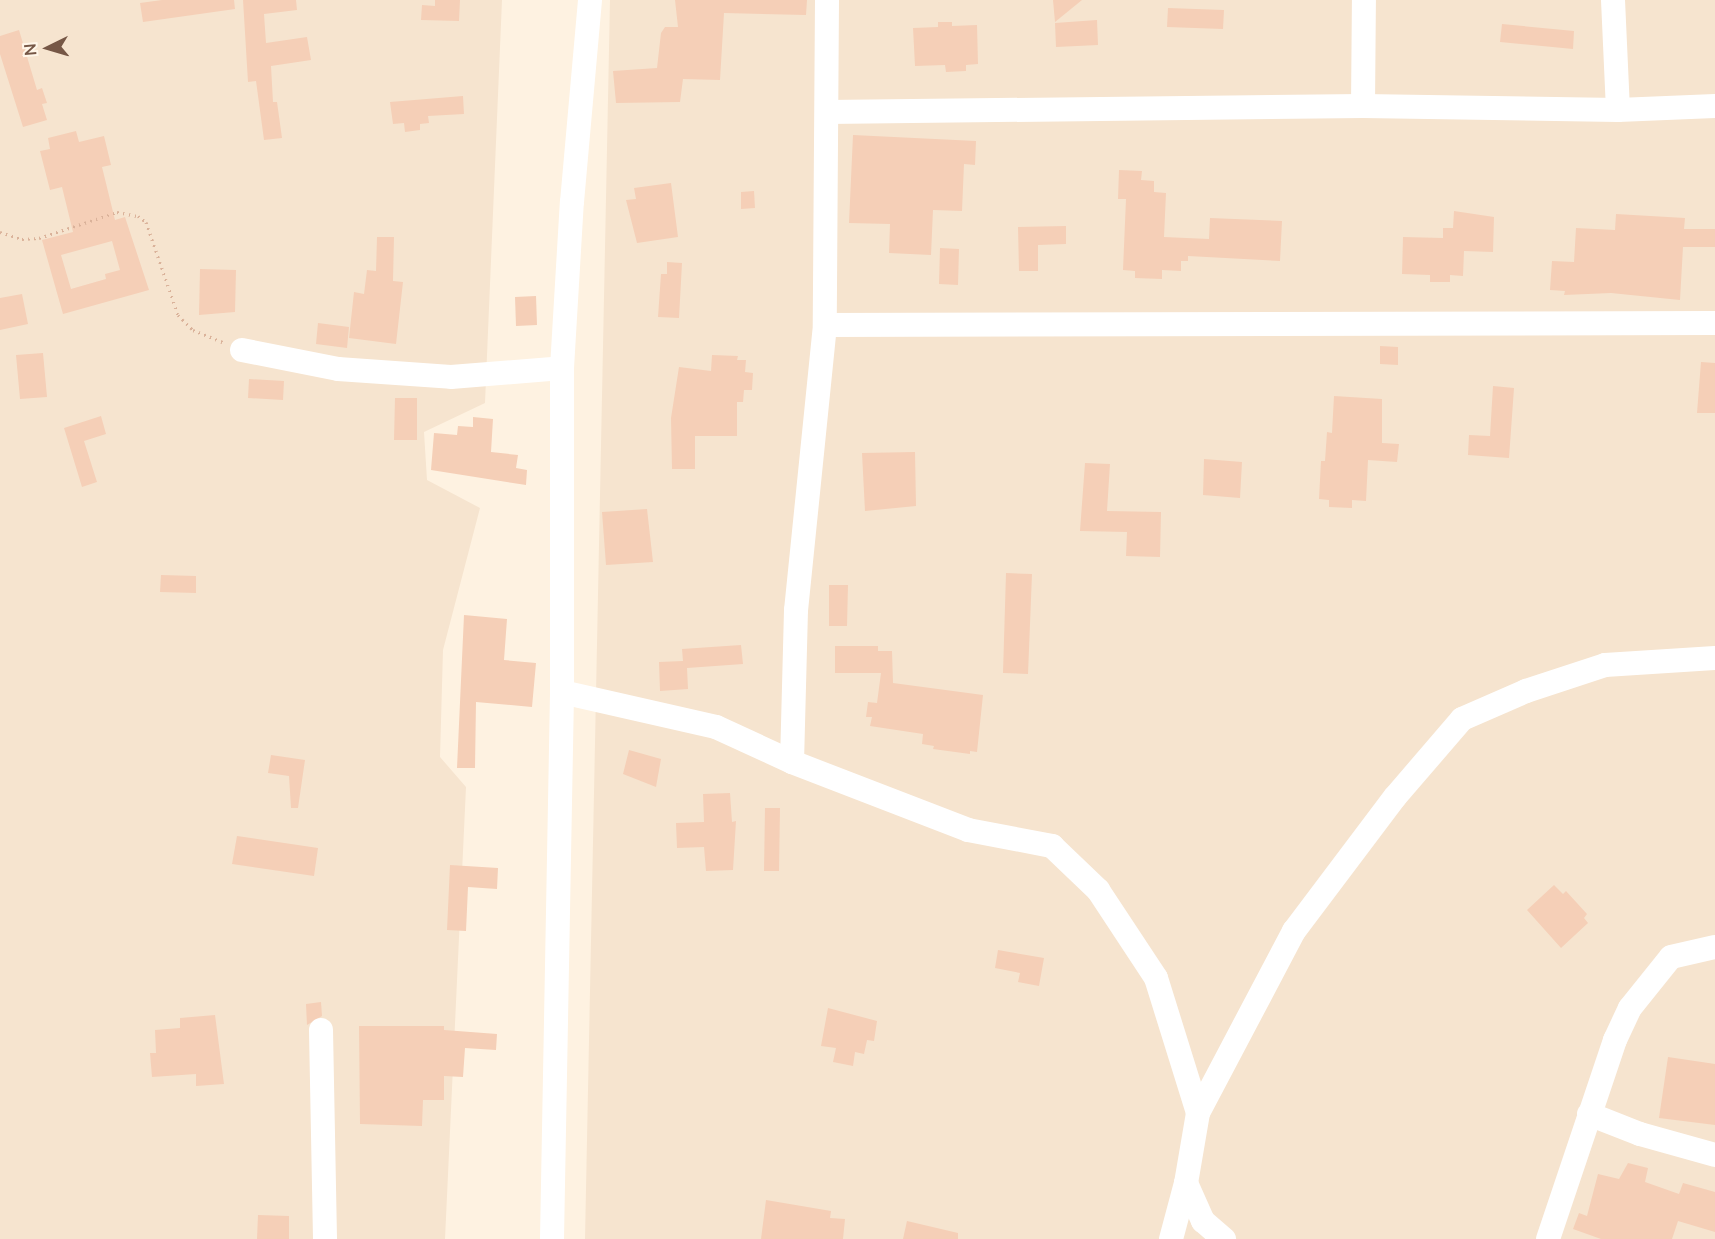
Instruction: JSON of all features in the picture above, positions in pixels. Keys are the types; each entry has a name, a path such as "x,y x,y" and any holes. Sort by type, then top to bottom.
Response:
{"street":[{"path":"552,1239 562,692 562,368 572,202 590,0"},
{"path":"792,762 796,610 825,325 827,0"},
{"path":"1363,106 1364,0"},
{"path":"1612,0 1618,110"},
{"path":"827,112 1363,106 1618,110 1715,106"},
{"path":"825,325 1715,323"},
{"path":"242,350 338,369 451,377 562,368"},
{"path":"1171,1239 1186,1183 1198,1113 1294,931 1395,797 1462,719 1526,691 1605,665 1715,657"},
{"path":"562,692 716,727 792,762 968,830 1052,846 1098,890 1156,978 1198,1113"},
{"path":"1548,1239 1589,1114 1630,1008 1655,972 1671,957 1715,947"},
{"path":"321,1030 325,1239"},
{"path":"1589,1114 1640,1134 1715,1155"},
{"path":"1186,1183 1203,1221 1224,1239"}],"path":[{"path":"0,232 22,239 39,238 117,212 138,216 146,222 178,315 193,330 242,350"}],"shaded area":[{"path":"0,0 502,0 485,403 424,432 427,480 480,508 443,650 440,757 466,787 445,1239 0,1239"},
{"path":"610,0 1715,0 1715,1239 585,1239"}],"building":[{"path":"162,0 234,0 235,9 143,22 140,3"},
{"path":"243,0 296,0 297,10 264,14 266,43 307,37 311,60 271,66 273,102 277,102 282,138 264,140 256,81 248,82"},
{"path":"435,0 460,0 459,21 421,20 422,5 435,6"},
{"path":"675,0 807,0 806,15 724,13 720,80 683,79 680,102 616,103 613,71 657,68 661,33 665,27 678,27"},
{"path":"1053,0 1082,0 1055,22"},
{"path":"1168,8 1224,10 1223,29 1167,27"},
{"path":"1097,20 1098,45 1056,47 1055,23"},
{"path":"938,22 952,22 952,26 977,25 978,64 966,65 966,71 946,72 945,65 915,66 913,28 938,27"},
{"path":"1502,24 1574,31 1573,49 1500,42"},
{"path":"19,30 37,90 42,88 47,103 42,104 47,120 23,127 0,54 0,36"},
{"path":"463,96 464,114 428,116 429,123 420,124 420,130 405,132 404,123 393,124 390,102"},
{"path":"76,131 79,142 104,136 111,165 102,167 115,220 125,217 149,290 63,314 42,240 73,232 62,187 50,190 40,151 50,149 48,138","holes":["112,241 120,270 105,274 106,279 71,289 61,255"]},
{"path":"853,135 976,141 975,165 964,164 962,211 933,210 931,255 889,253 890,224 849,223"},
{"path":"1119,170 1142,171 1141,180 1154,181 1154,192 1166,193 1164,237 1209,239 1210,218 1282,221 1280,261 1188,256 1188,261 1181,261 1181,271 1162,270 1162,279 1135,278 1135,271 1123,270 1126,199 1118,199"},
{"path":"671,183 678,237 637,243 626,200 636,199 634,188"},
{"path":"754,191 755,208 741,209 741,192"},
{"path":"1454,211 1494,217 1493,252 1464,251 1463,276 1450,275 1450,282 1430,282 1430,275 1402,274 1403,237 1443,238 1443,228 1453,228"},
{"path":"1616,214 1685,218 1684,229 1715,229 1715,247 1683,247 1680,300 1611,293 1564,295 1565,291 1550,290 1552,261 1574,262 1576,228 1615,230"},
{"path":"1066,226 1066,244 1038,245 1038,271 1019,271 1018,227"},
{"path":"377,237 394,237 393,281 403,282 396,344 349,338 354,292 364,294 367,270 376,271"},
{"path":"940,248 959,249 958,285 939,284"},
{"path":"667,262 682,263 679,318 658,317 661,274 667,274"},
{"path":"200,269 236,270 235,312 199,315"},
{"path":"22,294 28,324 0,330 0,298"},
{"path":"536,296 537,325 516,326 515,297"},
{"path":"318,323 349,327 347,348 316,344"},
{"path":"1380,346 1398,347 1398,365 1380,364"},
{"path":"43,353 47,397 20,399 16,355"},
{"path":"712,355 738,356 737,360 746,360 745,372 753,373 752,390 744,390 743,402 737,402 737,436 695,436 695,469 672,469 671,418 679,367 711,371"},
{"path":"1701,362 1715,363 1715,413 1697,413"},
{"path":"249,379 284,381 283,400 248,398"},
{"path":"1493,386 1514,388 1509,458 1468,455 1469,435 1490,436"},
{"path":"1334,396 1382,399 1382,443 1399,444 1397,462 1368,460 1366,501 1352,500 1352,508 1329,507 1329,500 1319,499 1321,461 1325,461 1327,432 1332,433"},
{"path":"395,398 417,398 417,440 394,440"},
{"path":"101,416 106,434 84,441 97,482 82,487 64,428"},
{"path":"473,417 493,419 491,452 518,455 516,468 527,470 526,485 431,470 434,433 457,435 458,426 473,427"},
{"path":"915,452 916,506 865,511 862,453"},
{"path":"1204,459 1242,462 1240,498 1203,495"},
{"path":"1085,463 1110,464 1107,511 1161,512 1160,557 1126,556 1127,532 1080,531"},
{"path":"647,509 653,562 606,565 602,512"},
{"path":"1006,573 1032,574 1028,674 1003,673"},
{"path":"161,575 196,576 196,593 160,592"},
{"path":"829,585 848,585 847,626 829,626"},
{"path":"464,615 507,619 504,660 536,663 532,707 476,702 475,768 457,768"},
{"path":"741,645 743,664 687,668 688,689 660,691 659,662 683,661 682,649"},
{"path":"835,646 878,646 878,651 892,651 893,683 983,695 977,752 970,751 970,754 933,749 934,746 922,744 923,734 870,726 872,717 866,717 868,702 877,703 881,673 835,673"},
{"path":"629,750 661,759 656,787 623,774"},
{"path":"271,755 305,760 298,808 291,808 289,776 268,773"},
{"path":"730,793 732,822 736,821 733,870 706,871 704,847 677,848 676,823 704,822 703,794"},
{"path":"765,808 780,808 779,871 764,871"},
{"path":"237,836 318,848 314,876 232,864"},
{"path":"450,865 498,868 497,889 468,887 466,931 447,930"},
{"path":"1554,885 1563,894 1566,891 1587,914 1584,918 1588,923 1561,948 1527,910"},
{"path":"998,950 1044,958 1039,986 1018,982 1020,973 995,968"},
{"path":"321,1002 322,1016 307,1025 306,1004"},
{"path":"828,1008 877,1021 874,1041 867,1040 864,1054 855,1052 853,1066 833,1062 836,1048 821,1046"},
{"path":"215,1015 224,1084 196,1086 196,1074 152,1077 150,1053 156,1053 155,1030 180,1028 180,1018"},
{"path":"359,1026 444,1026 444,1030 497,1034 496,1050 465,1048 463,1077 444,1076 444,1100 423,1100 422,1126 360,1124"},
{"path":"1668,1057 1715,1064 1715,1125 1659,1118"},
{"path":"1628,1163 1648,1168 1645,1182 1679,1194 1683,1183 1715,1192 1715,1232 1678,1221 1672,1239 1601,1239 1573,1229 1579,1213 1587,1216 1598,1174 1619,1179"},
{"path":"766,1200 831,1211 830,1218 845,1219 843,1239 761,1239"},
{"path":"258,1215 289,1216 289,1239 257,1239"},
{"path":"907,1221 958,1233 958,1239 903,1239"}]}
